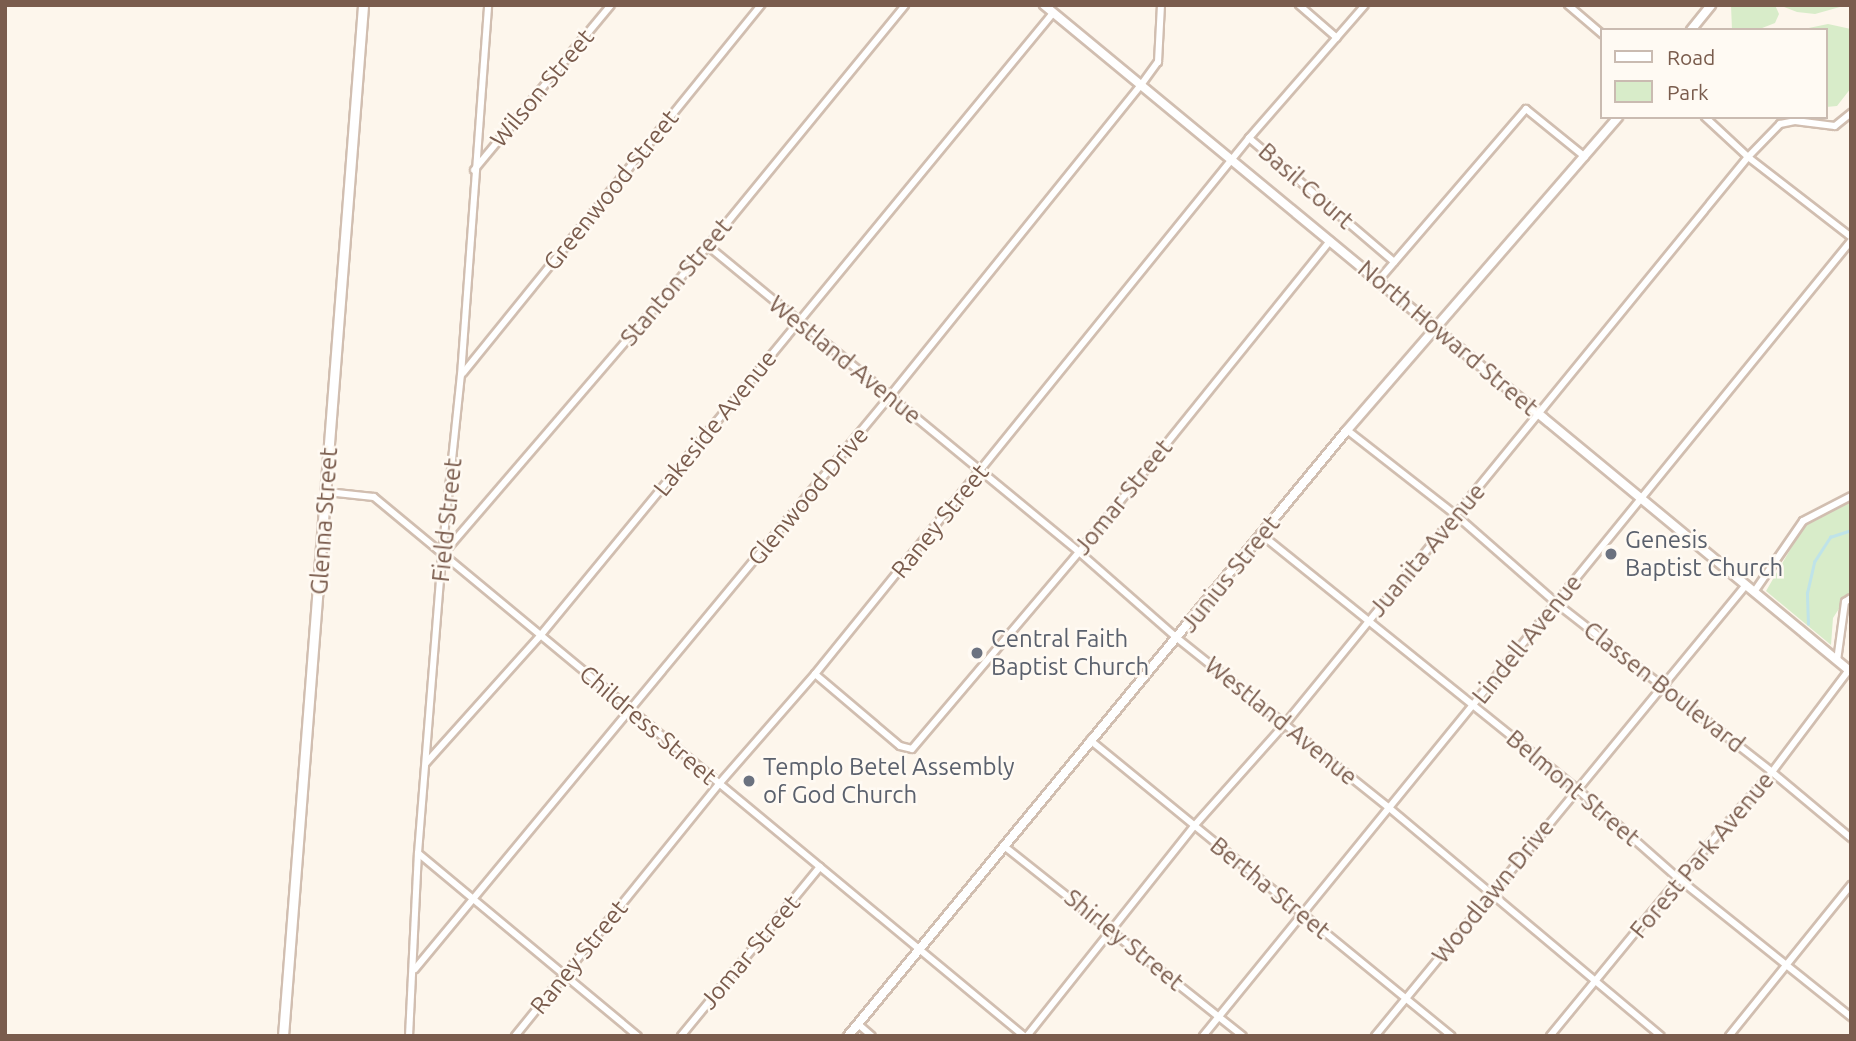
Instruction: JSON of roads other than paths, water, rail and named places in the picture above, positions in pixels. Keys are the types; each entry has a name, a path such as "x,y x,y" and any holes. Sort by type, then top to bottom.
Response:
{"main road":[{"name":"Glenna Street","path":"283,1036 363,5"}],"street":[{"name":"Field Street","path":"409,1036 415,969 418,853 442,555 461,375 488,5"},
{"name":"Wilson Street","path":"474,170 611,5"},
{"name":"Greenwood Street","path":"461,375 761,5"},
{"name":"Stanton Street","path":"442,555 708,246 905,5"},
{"name":"North Howard Street","path":"1044,5 1850,671"},
{"name":"Glenwood Drive","path":"415,969 890,396 1141,85 1158,62 1161,5"},
{"path":"1300,5 1337,38"},
{"name":"Raney Street","path":"516,1036 719,784 815,674 980,472 1249,138 1364,5"},
{"path":"1568,5 1601,33"},
{"path":"1693,28 1711,5"},
{"name":"Lakeside Avenue","path":"425,764 540,636 1054,13"},
{"path":"1378,281 1526,109 1585,157"},
{"name":"Juanita Avenue","path":"1025,1036 1113,932 1194,826 1285,724 1366,621 1457,516 1748,157 1780,124 1795,121 1835,126 1851,113"},
{"name":"Junius Street","path":"848,1036 1347,430 1616,119"},
{"path":"1706,119 1748,157 1851,239"},
{"name":"Basil Court","path":"1249,138 1394,262"},
{"name":"Lindell Avenue","path":"1202,1036 1642,499 1851,239"},
{"name":"Jomar Street","path":"815,674 900,746 912,749 1079,552 1330,241"},
{"name":"Westland Avenue","path":"708,246 1079,552 1177,638 1388,807 1489,895 1597,980 1661,1036"},
{"name":"Classen Boulevard","path":"1347,430 1457,516 1556,603 1772,772 1851,838"},
{"name":"Childress Street","path":"327,492 374,497 1025,1036"},
{"path":"1754,592 1803,521 1851,496"},
{"name":"Belmont Street","path":"1262,535 1577,789 1679,879 1851,1017"},
{"name":"Woodlawn Drive","path":"1375,1036 1746,585"},
{"path":"1838,661 1846,602 1851,598"},
{"name":"Forest Park Avenue","path":"1550,1036 1679,879 1772,772 1850,671"},
{"name":"Bertha Street","path":"1090,740 1194,826 1250,868 1451,1036"},
{"name":"Shirley Street","path":"1004,846 1243,1036"},
{"path":"418,853 638,1036"},
{"name":"Jomar Street","path":"681,1036 820,867"},
{"path":"1729,1036 1851,885"},
{"path":"858,1024 872,1036"}],"waterway":[{"path":"1808,624 1807,593 1814,562 1830,537 1851,530"}],"place":[{"name":"Genesis Baptist Church","path":"1611,554"},
{"name":"Central Faith Baptist Church","path":"977,653"},
{"name":"Templo Betel Assembly of God Church","path":"749,781"}]}
